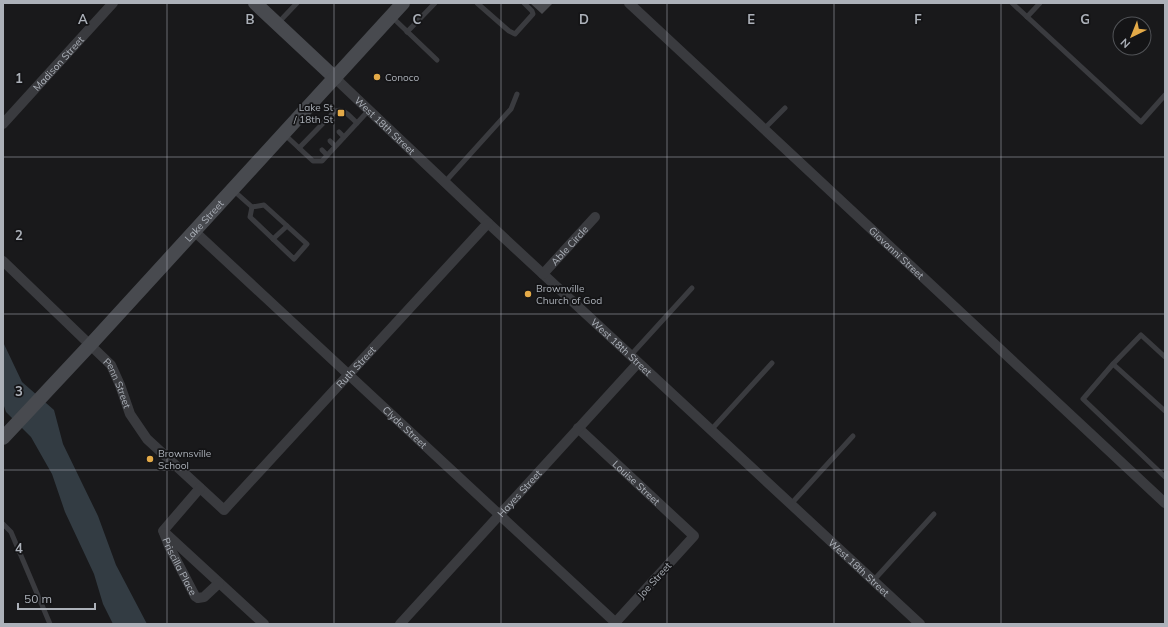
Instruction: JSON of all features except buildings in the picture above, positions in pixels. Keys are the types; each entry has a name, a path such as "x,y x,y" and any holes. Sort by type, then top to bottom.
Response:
{"street":[{"name":"Madison Street","path":"3,124 113,3"},
{"name":"West 18th Street","path":"255,3 630,356 920,624"},
{"name":"Lake Street","path":"7,433 91,344 403,3"},
{"name":"Giovanni Street","path":"628,3 1165,503"},
{"name":"Able Circle","path":"543,274 595,217"},
{"name":"Ruth Street","path":"224,510 488,223"},
{"name":"Clyde Street","path":"194,231 500,514 616,624"},
{"name":"Penn Street","path":"3,262 91,344 111,365 130,414 147,439 224,510"},
{"name":"Hayes Street","path":"400,624 638,363"},
{"name":"Louise Street","path":"578,428 694,536"},
{"name":"Priscilla Place","path":"163,531 200,488"},
{"name":"Priscilla Place","path":"163,531 264,624"},
{"name":"Priscilla Place","path":"163,531 169,546 195,596 198,598 204,597 219,583"},
{"name":"Joe Street","path":"616,624 694,536"}],"lane":[{"path":"277,24 297,3"},
{"path":"407,32 435,3"},
{"path":"477,3 509,32 515,34 533,14 524,3"},
{"path":"1012,3 1141,122 1165,96"},
{"path":"1027,17 1040,3"},
{"path":"391,16 437,60"},
{"path":"444,182 511,109 517,94"},
{"path":"764,129 785,108"},
{"path":"300,148 326,120 338,110 343,110 357,123"},
{"path":"283,133 313,161 322,161 368,110"},
{"path":"326,120 331,125"},
{"path":"317,129 323,134"},
{"path":"339,132 344,137"},
{"path":"309,138 314,143"},
{"path":"330,141 335,146"},
{"path":"322,150 327,155"},
{"path":"232,189 252,207"},
{"path":"264,205 307,244 294,259 250,217 252,207 264,205"},
{"path":"273,240 287,226"},
{"path":"630,356 692,288"},
{"path":"1165,357 1141,335 1113,364 1083,399 1165,477"},
{"path":"711,430 772,363"},
{"path":"1113,364 1165,411"},
{"path":"791,504 853,436"},
{"path":"873,581 934,514"},
{"path":"3,524 11,532 50,624"}],"shaded area":[{"path":"3,342 22,382 54,410 63,444 98,516 116,565 147,624 113,624 103,604 94,574 65,512 52,474 31,437 6,412 3,403"}],"place":[{"name":"Conoco","path":"377,77"},
{"name":"Lake St / 18th St","path":"341,113"},
{"name":"Brownville Church of God","path":"528,294"},
{"name":"Brownsville School","path":"150,459"}]}
